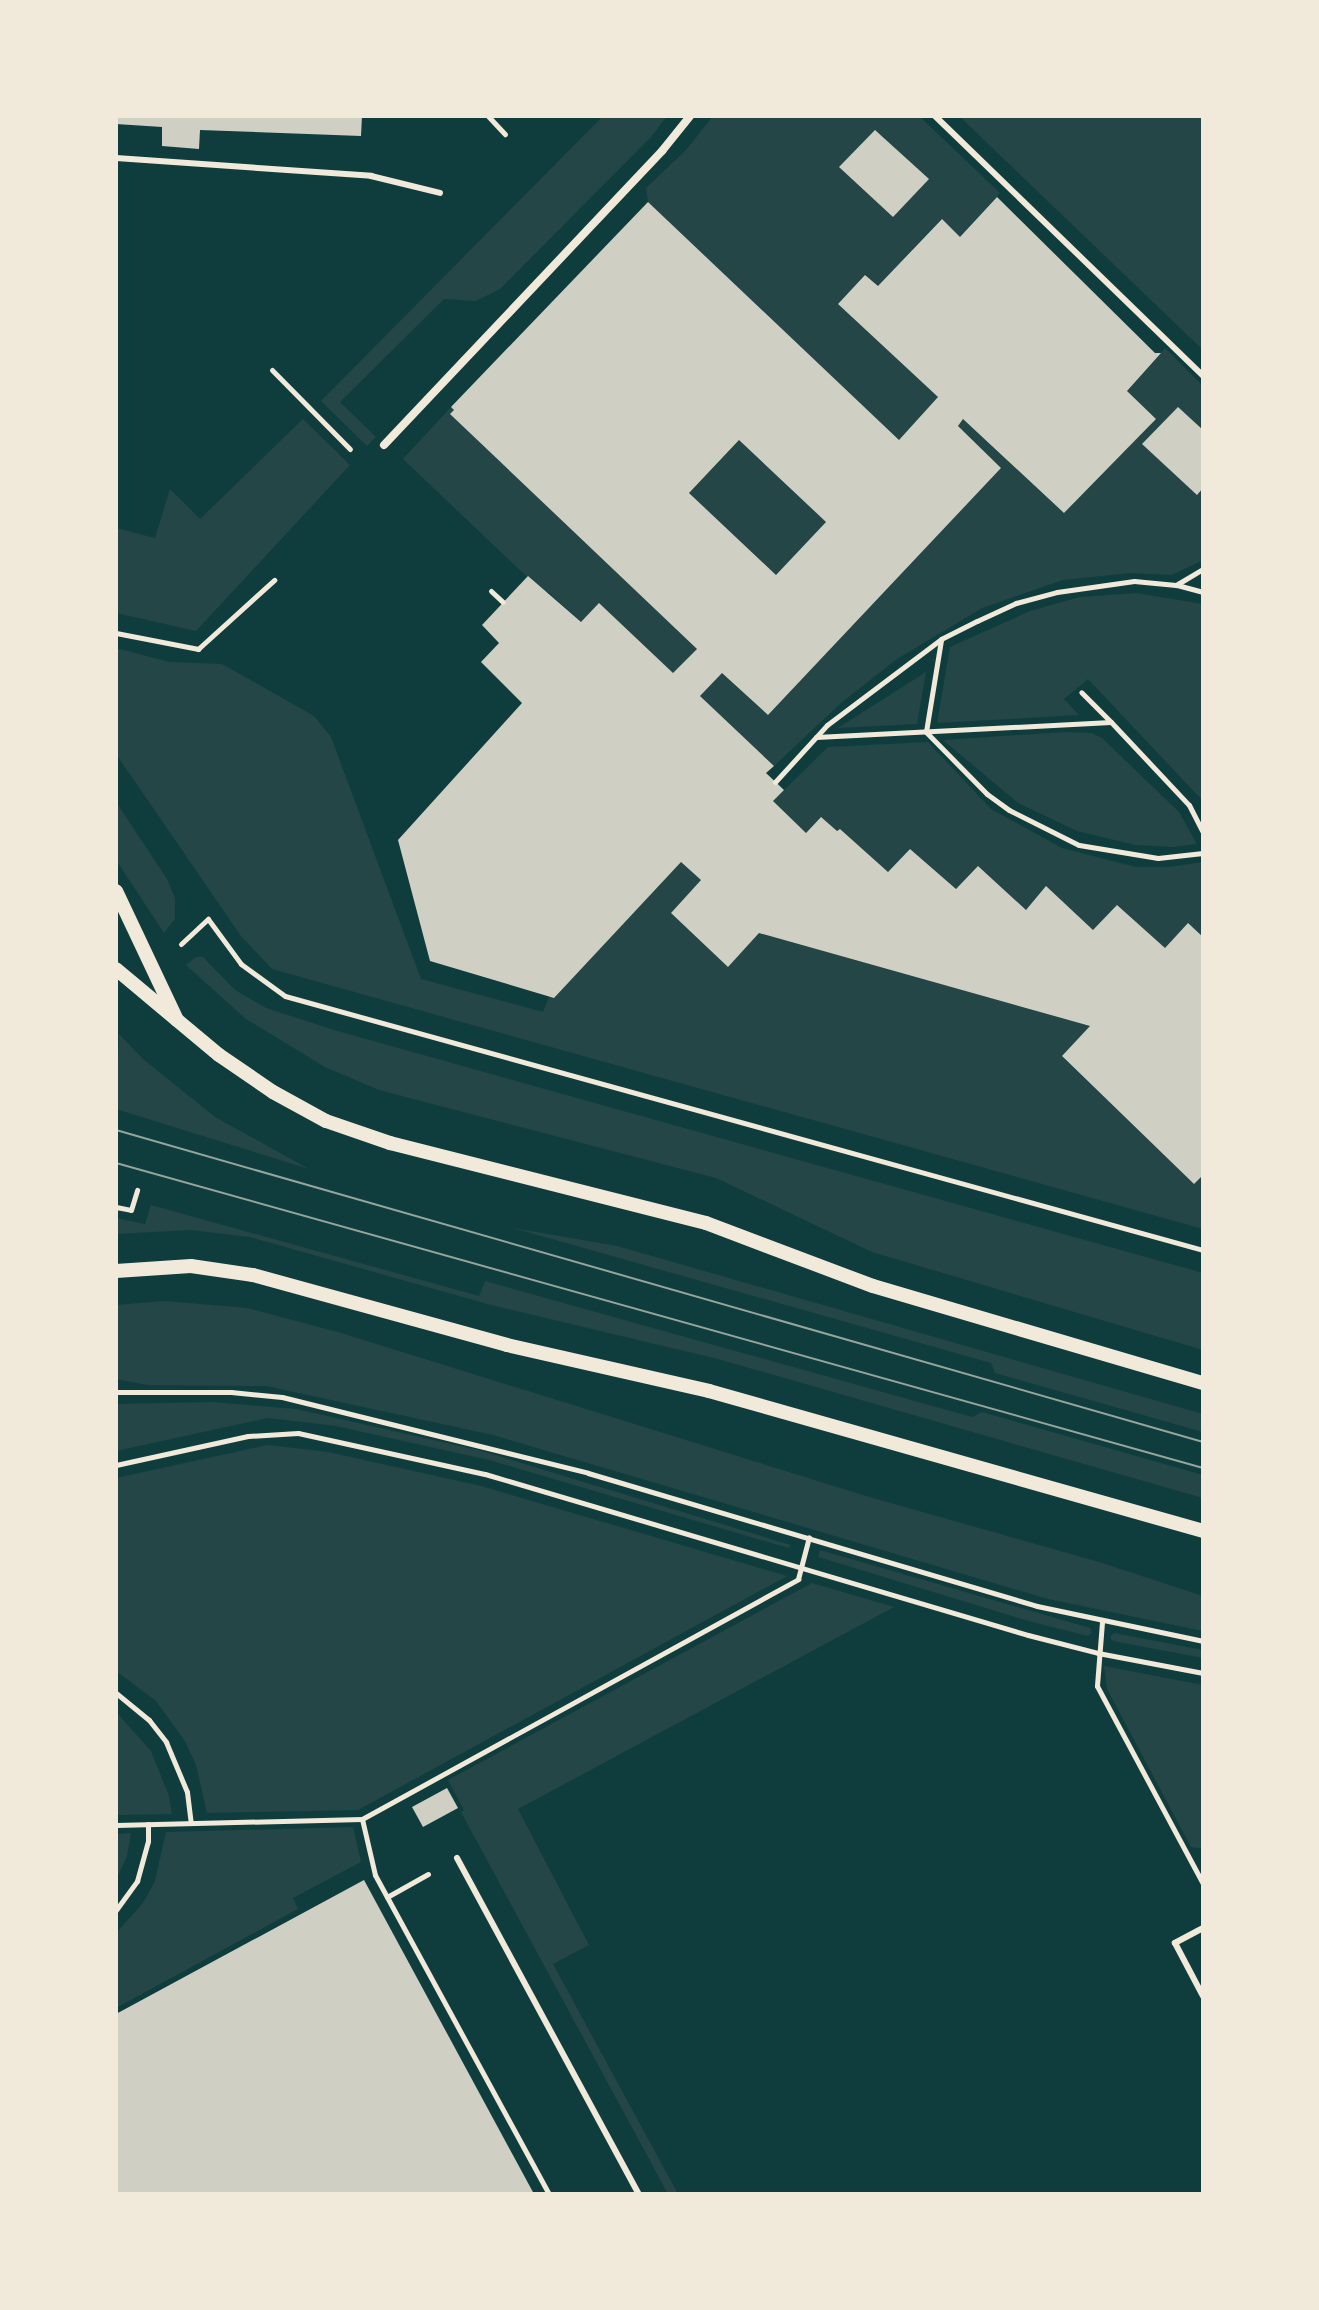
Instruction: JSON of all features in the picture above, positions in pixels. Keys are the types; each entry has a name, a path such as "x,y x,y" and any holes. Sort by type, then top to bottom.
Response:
{"street":[{"path":"384,445 662,151 690,116"},
{"path":"116,891 179,1024"},
{"path":"116,969 179,1024 273,1092 326,1121 390,1143 706,1223 873,1286 1203,1383"},
{"path":"116,1271 191,1266 253,1275 507,1345 709,1391 1203,1531"}],"lane":[{"path":"935,116 1203,376"},
{"path":"116,158 371,176 440,193"},
{"path":"457,1858 639,2194"},
{"path":"1203,1928 1175,1943 1203,1996"}],"path":[{"path":"488,116 505,134"},
{"path":"272,370 354,453"},
{"path":"1176,585 1203,569"},
{"path":"116,633 198,649 274,580"},
{"path":"775,782 815,738 941,639 1016,603 1057,592 1134,581 1176,585 1203,592"},
{"path":"491,591 503,602"},
{"path":"926,732 941,639"},
{"path":"1081,692 1189,805 1203,832"},
{"path":"815,738 1111,722"},
{"path":"926,732 958,767 1009,810 1079,845 1158,858 1203,853"},
{"path":"208,919 241,964 285,996 1203,1250"},
{"path":"116,1207 131,1210 137,1190"},
{"path":"116,1392 231,1392 282,1397 588,1473 1037,1606 1203,1641"},
{"path":"116,1465 248,1436 298,1433 485,1474 1098,1653 1203,1673"},
{"path":"116,1825 362,1819 798,1579 809,1537"},
{"path":"1102,1622 1096,1677 1101,1694 1203,1884"},
{"path":"116,1693 149,1720 166,1742 187,1792 191,1823"},
{"path":"362,1819 375,1875 549,2194"},
{"path":"116,1910 137,1881 148,1841 148,1824"},
{"path":"387,1897 457,1858"}],"shaded area":[{"path":"603,116 667,116 651,137 500,289 476,301 444,299 340,402 376,437 367,446 321,401"},
{"path":"713,116 919,116 1000,193 960,237 941,219 878,286 865,275 838,304 938,397 899,440 648,202 646,188 686,150"},
{"path":"959,116 1203,116 1203,350"},
{"path":"1165,348 1203,386 1197,494 1203,488 1203,560 1172,575 1130,573 1063,580 982,608 897,659 841,703 774,766 700,696 722,673 768,715 1001,468 958,426 963,419 1064,513 1156,419 1127,391"},
{"path":"451,407 454,410 451,414 697,649 673,673 581,622 548,592 545,594 403,459"},
{"path":"303,419 350,465 196,631 116,613 116,528 155,538 170,489 200,519"},
{"path":"739,440 826,522 776,575 689,493"},
{"path":"1136,593 1203,604 1203,801 1088,679 1064,699 1079,715 937,723 950,647 1030,611 1080,597"},
{"path":"116,648 169,662 222,664 314,716 331,737 421,979 543,1012 549,997 681,862 701,880 671,913 728,966 759,933 1090,1026 1062,1057 1194,1184 1203,1175 1203,1229 272,969 241,936 116,754"},
{"path":"926,672 917,724 838,728"},
{"path":"1092,733 1102,738 1179,812 1197,844 1173,847 1135,845 1077,831 1018,803 943,740"},
{"path":"928,742 991,809 1062,848 1136,867 1169,867 1203,862 1203,937 1188,924 1165,948 1093,930 1046,887 1026,910 978,866 956,889 910,849 888,872 840,829 837,831 820,817 806,833 773,801 828,747"},
{"path":"116,802 167,879 175,898 175,919 164,933 116,860"},
{"path":"196,957 203,957 235,990 266,1008 334,1030 1203,1273 1203,1350 872,1252 716,1178 379,1090 325,1067 246,1019 186,965"},
{"path":"119,1034 143,1059 215,1117 309,1169 116,1109"},
{"path":"151,1205 479,1296 485,1281 972,1417 982,1412 1203,1475 1203,1498 718,1359 491,1305 250,1237 190,1230 116,1234 116,1218 145,1224"},
{"path":"513,1228 617,1246 1203,1414 1203,1432 995,1373 991,1363"},
{"path":"164,1301 247,1308 341,1333 866,1496 1099,1562 1203,1596 1203,1631 1048,1599 493,1435 266,1386 147,1385 116,1379 116,1305"},
{"path":"212,1402 296,1409 482,1451 791,1545 788,1548 489,1460 336,1426 268,1418 116,1451 116,1404"},
{"path":"268,1445 328,1452 481,1486 787,1576 358,1810 207,1813 196,1765 185,1741 156,1701 116,1671 116,1478"},
{"path":"820,1550 1090,1628 1092,1633 1088,1636 1032,1622 818,1557"},
{"path":"812,1583 894,1607 518,1809 589,1945 553,1964 678,2194 668,2194 461,1812 464,1810 448,1780"},
{"path":"1114,1633 1203,1650 1203,1658 1113,1641 1110,1637"},
{"path":"1104,1666 1203,1685 1203,1849 1191,1847 1107,1689"},
{"path":"116,1712 151,1751 169,1796 172,1814 116,1815"},
{"path":"353,1827 361,1862 293,1898 298,1909 116,2008 116,1933 143,1903 155,1881 166,1832"},
{"path":"131,1833 127,1856 116,1880 116,1834"}],"building":[{"path":"116,116 362,116 361,136 200,130 199,149 162,146 162,127 116,124"},
{"path":"875,130 929,179 893,217 839,167"},
{"path":"997,197 1155,353 1161,353 1127,391 1156,419 1064,513 963,419 958,426 1001,468 768,715 722,673 700,696 774,766 766,773 784,790 773,801 806,833 821,817 837,831 840,829 888,872 910,849 956,889 978,866 1026,910 1046,886 1093,930 1117,905 1165,948 1188,923 1203,937 1203,1175 1194,1184 1062,1056 1090,1026 759,933 728,967 671,913 701,880 681,862 554,998 430,961 398,840 522,703 481,662 499,643 482,625 528,576 581,622 599,603 673,673 697,649 450,414 454,410 451,407 648,202 899,440 938,397 838,304 865,275 878,286 942,219 960,237","holes":["739,440 826,522 776,575 689,493"]},
{"path":"1178,407 1203,430 1203,488 1197,495 1142,444"},
{"path":"447,1788 458,1808 423,1827 412,1807"},
{"path":"364,1880 534,2194 116,2194 116,2014"}],"tram line":[{"path":"116,1130 1203,1442"},
{"path":"116,1163 1203,1468"}]}
